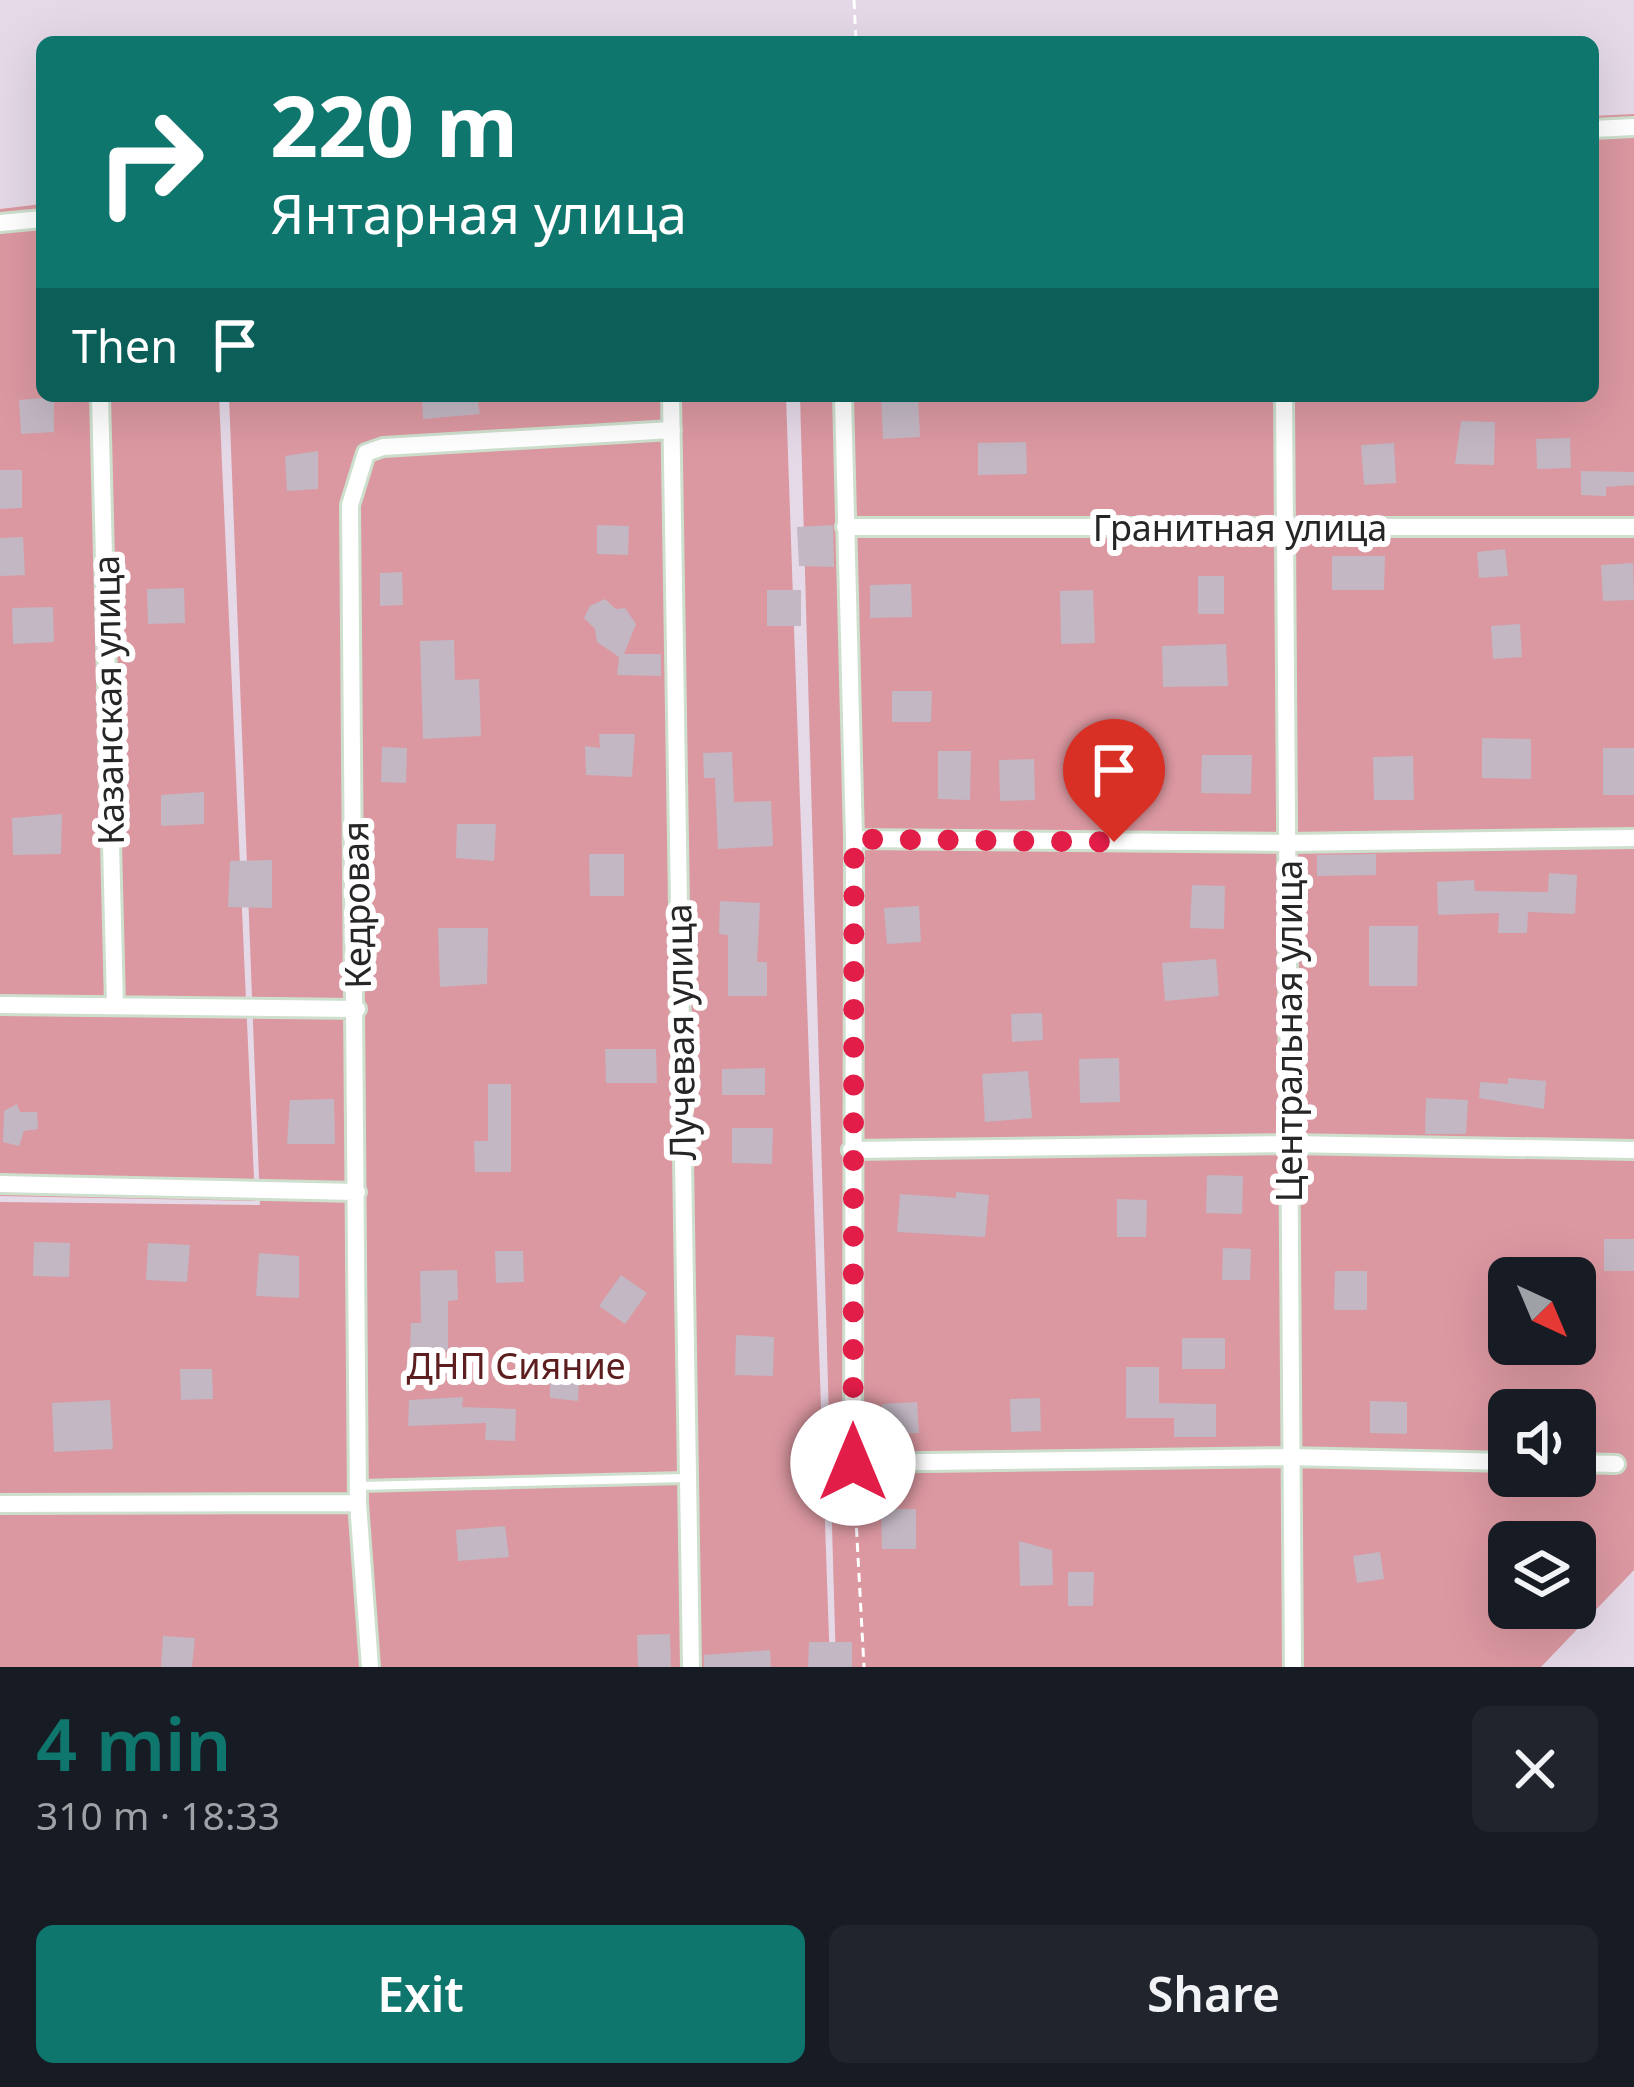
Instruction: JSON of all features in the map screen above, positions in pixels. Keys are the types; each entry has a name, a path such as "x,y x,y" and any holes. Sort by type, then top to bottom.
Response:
{"street":[{"path":"1599,129 1634,127"},
{"path":"0,223 36,220"},
{"name":"Казанская улица","path":"100,402 115,1005"},
{"name":"Лучевая улица","path":"671,402 691,1667"},
{"path":"843,402 854,839 853,1463 1288,1457 1488,1462"},
{"name":"Центральная улица","path":"1284,402 1293,1667"},
{"name":"Кедровая","path":"370,1667 359,1494 350,505 366,453 383,447 672,430"},
{"name":"Гранитная улица","path":"845,526 1634,527"},
{"path":"854,839 1287,843 1634,838"},
{"path":"0,1005 357,1009"},
{"path":"851,1150 1288,1144 1634,1150"},
{"path":"0,1184 357,1192"},
{"path":"1596,1464 1616,1464"},
{"path":"0,1504 359,1494"}],"lane":[{"path":"359,1494 686,1478"}],"path":[{"path":"854,0 856,36"},
{"path":"853,1463 864,1667"}],"green space":[{"path":"1634,114 1634,1570 1596,1610 1596,1521 1488,1521 1488,1629 1577,1629 1541,1667 836,1667 800,402 1599,402 1599,116"},
{"path":"36,205 36,402 219,402 255,1201 0,1196 0,209"},
{"name":"ДНП Сияние","path":"229,402 786,402 830,1667 0,1667 0,1202 260,1205"}],"building":[{"path":"19,400 54,402 54,432 21,434"},
{"path":"422,402 478,402 480,414 423,419"},
{"path":"881,402 918,402 920,437 883,439"},
{"path":"1461,421 1495,422 1494,465 1455,464"},
{"path":"1570,438 1571,468 1537,469 1536,439"},
{"path":"1026,442 1027,474 978,475 978,443"},
{"path":"1394,443 1396,483 1364,485 1361,445"},
{"path":"318,451 318,489 287,491 285,456"},
{"path":"0,470 22,470 22,508 0,509"},
{"path":"1581,471 1634,472 1634,485 1606,487 1606,496 1581,495"},
{"path":"597,525 629,526 628,555 597,554"},
{"path":"833,525 834,567 799,566 797,527"},
{"path":"23,537 25,575 0,576 0,538"},
{"path":"1505,549 1508,576 1479,578 1477,552"},
{"path":"1332,556 1385,556 1384,590 1332,590"},
{"path":"1633,563 1634,600 1603,601 1601,565"},
{"path":"402,572 403,605 380,606 380,573"},
{"path":"1198,576 1224,576 1224,614 1198,614"},
{"path":"911,584 912,617 870,618 870,585"},
{"path":"184,588 185,623 148,624 147,589"},
{"path":"767,590 801,590 801,626 767,626"},
{"path":"1093,590 1095,643 1061,644 1060,591"},
{"path":"605,599 616,609 625,608 636,624 624,654 661,654 661,676 617,675 619,657 597,642 595,629 584,618 590,606"},
{"path":"53,607 54,642 13,644 12,608"},
{"path":"1520,624 1522,657 1493,659 1491,626"},
{"path":"454,640 455,680 479,679 481,736 423,739 420,641"},
{"path":"1226,644 1228,686 1163,687 1162,646"},
{"path":"892,691 932,691 931,722 892,722"},
{"path":"599,734 635,734 632,777 586,775 585,746 600,748"},
{"path":"1482,738 1531,739 1531,779 1482,778"},
{"path":"382,747 407,748 406,783 381,782"},
{"path":"1603,748 1634,748 1634,795 1603,795"},
{"path":"938,751 971,751 970,800 938,799"},
{"path":"732,752 734,802 771,801 773,846 718,849 715,778 704,778 703,753"},
{"path":"1074,754 1106,755 1105,783 1072,782"},
{"path":"1202,755 1252,755 1251,794 1201,793"},
{"path":"1413,756 1414,800 1374,800 1373,757"},
{"path":"1034,759 1035,800 1000,801 999,760"},
{"path":"204,792 204,824 161,826 161,795"},
{"path":"62,814 61,854 13,855 12,818"},
{"path":"457,824 496,824 494,861 456,858"},
{"path":"589,854 624,854 624,896 590,896"},
{"path":"1376,854 1376,875 1317,876 1317,855"},
{"path":"272,860 272,908 228,907 230,861"},
{"path":"1549,873 1577,875 1575,914 1528,912 1527,933 1498,933 1499,913 1438,915 1437,882 1474,880 1475,891 1548,892"},
{"path":"1192,885 1225,886 1224,929 1190,928"},
{"path":"720,901 760,903 757,962 767,962 767,996 728,996 728,935 719,934"},
{"path":"919,906 921,942 887,944 884,908"},
{"path":"1369,926 1418,926 1417,986 1369,986"},
{"path":"438,928 488,928 487,984 440,987"},
{"path":"1216,959 1219,996 1165,1001 1162,963"},
{"path":"1042,1013 1043,1040 1012,1042 1011,1014"},
{"path":"605,1049 656,1049 657,1083 606,1083"},
{"path":"1119,1058 1120,1102 1080,1103 1079,1059"},
{"path":"765,1068 765,1095 722,1095 722,1069"},
{"path":"1028,1071 1032,1118 985,1122 982,1074"},
{"path":"1508,1078 1546,1081 1544,1109 1479,1098 1480,1082 1508,1084"},
{"path":"488,1084 511,1084 511,1172 475,1172 474,1141 488,1141"},
{"path":"1426,1098 1468,1100 1466,1134 1425,1134"},
{"path":"334,1099 335,1144 287,1144 290,1100"},
{"path":"17,1104 20,1112 37,1112 38,1129 24,1131 19,1146 3,1142 4,1111"},
{"path":"732,1128 773,1128 772,1164 732,1163"},
{"path":"1207,1175 1243,1176 1242,1214 1206,1213"},
{"path":"956,1192 989,1195 985,1237 897,1232 900,1194 956,1198"},
{"path":"1117,1199 1147,1200 1146,1237 1117,1237"},
{"path":"1604,1239 1634,1239 1634,1271 1604,1271"},
{"path":"34,1242 70,1243 69,1277 33,1276"},
{"path":"148,1243 190,1245 187,1282 146,1280"},
{"path":"1223,1248 1251,1249 1250,1280 1222,1280"},
{"path":"495,1251 523,1251 524,1282 496,1283"},
{"path":"259,1253 299,1256 299,1298 256,1296"},
{"path":"457,1270 458,1300 448,1301 448,1350 410,1349 411,1323 421,1323 420,1271"},
{"path":"1335,1271 1367,1271 1367,1310 1334,1310"},
{"path":"621,1275 647,1293 625,1324 599,1306"},
{"path":"736,1335 774,1337 773,1376 735,1375"},
{"path":"1182,1338 1225,1338 1225,1369 1182,1369"},
{"path":"550,1361 580,1361 578,1401 550,1398"},
{"path":"1126,1367 1159,1367 1159,1403 1216,1404 1216,1437 1174,1437 1174,1418 1126,1418"},
{"path":"180,1369 212,1369 213,1399 181,1400"},
{"path":"463,1397 462,1407 516,1409 515,1441 485,1440 486,1423 408,1426 409,1400"},
{"path":"1040,1398 1041,1431 1011,1432 1010,1399"},
{"path":"110,1400 113,1449 54,1452 52,1403"},
{"path":"1370,1401 1407,1402 1407,1434 1370,1433"},
{"path":"917,1402 919,1433 883,1435 882,1404"},
{"path":"881,1509 916,1509 916,1549 882,1549"},
{"path":"505,1526 509,1557 458,1561 456,1530"},
{"path":"1019,1541 1052,1550 1053,1585 1020,1586"},
{"path":"1380,1552 1384,1579 1357,1583 1353,1556"},
{"path":"1068,1572 1094,1572 1093,1606 1068,1606"},
{"path":"670,1634 671,1667 638,1667 637,1635"},
{"path":"163,1636 195,1638 192,1667 161,1667"},
{"path":"809,1642 852,1642 852,1667 808,1667"},
{"path":"770,1650 771,1667 704,1667 704,1655"}],"route":[{"path":"853,1463 854,839 1114,842"}]}
